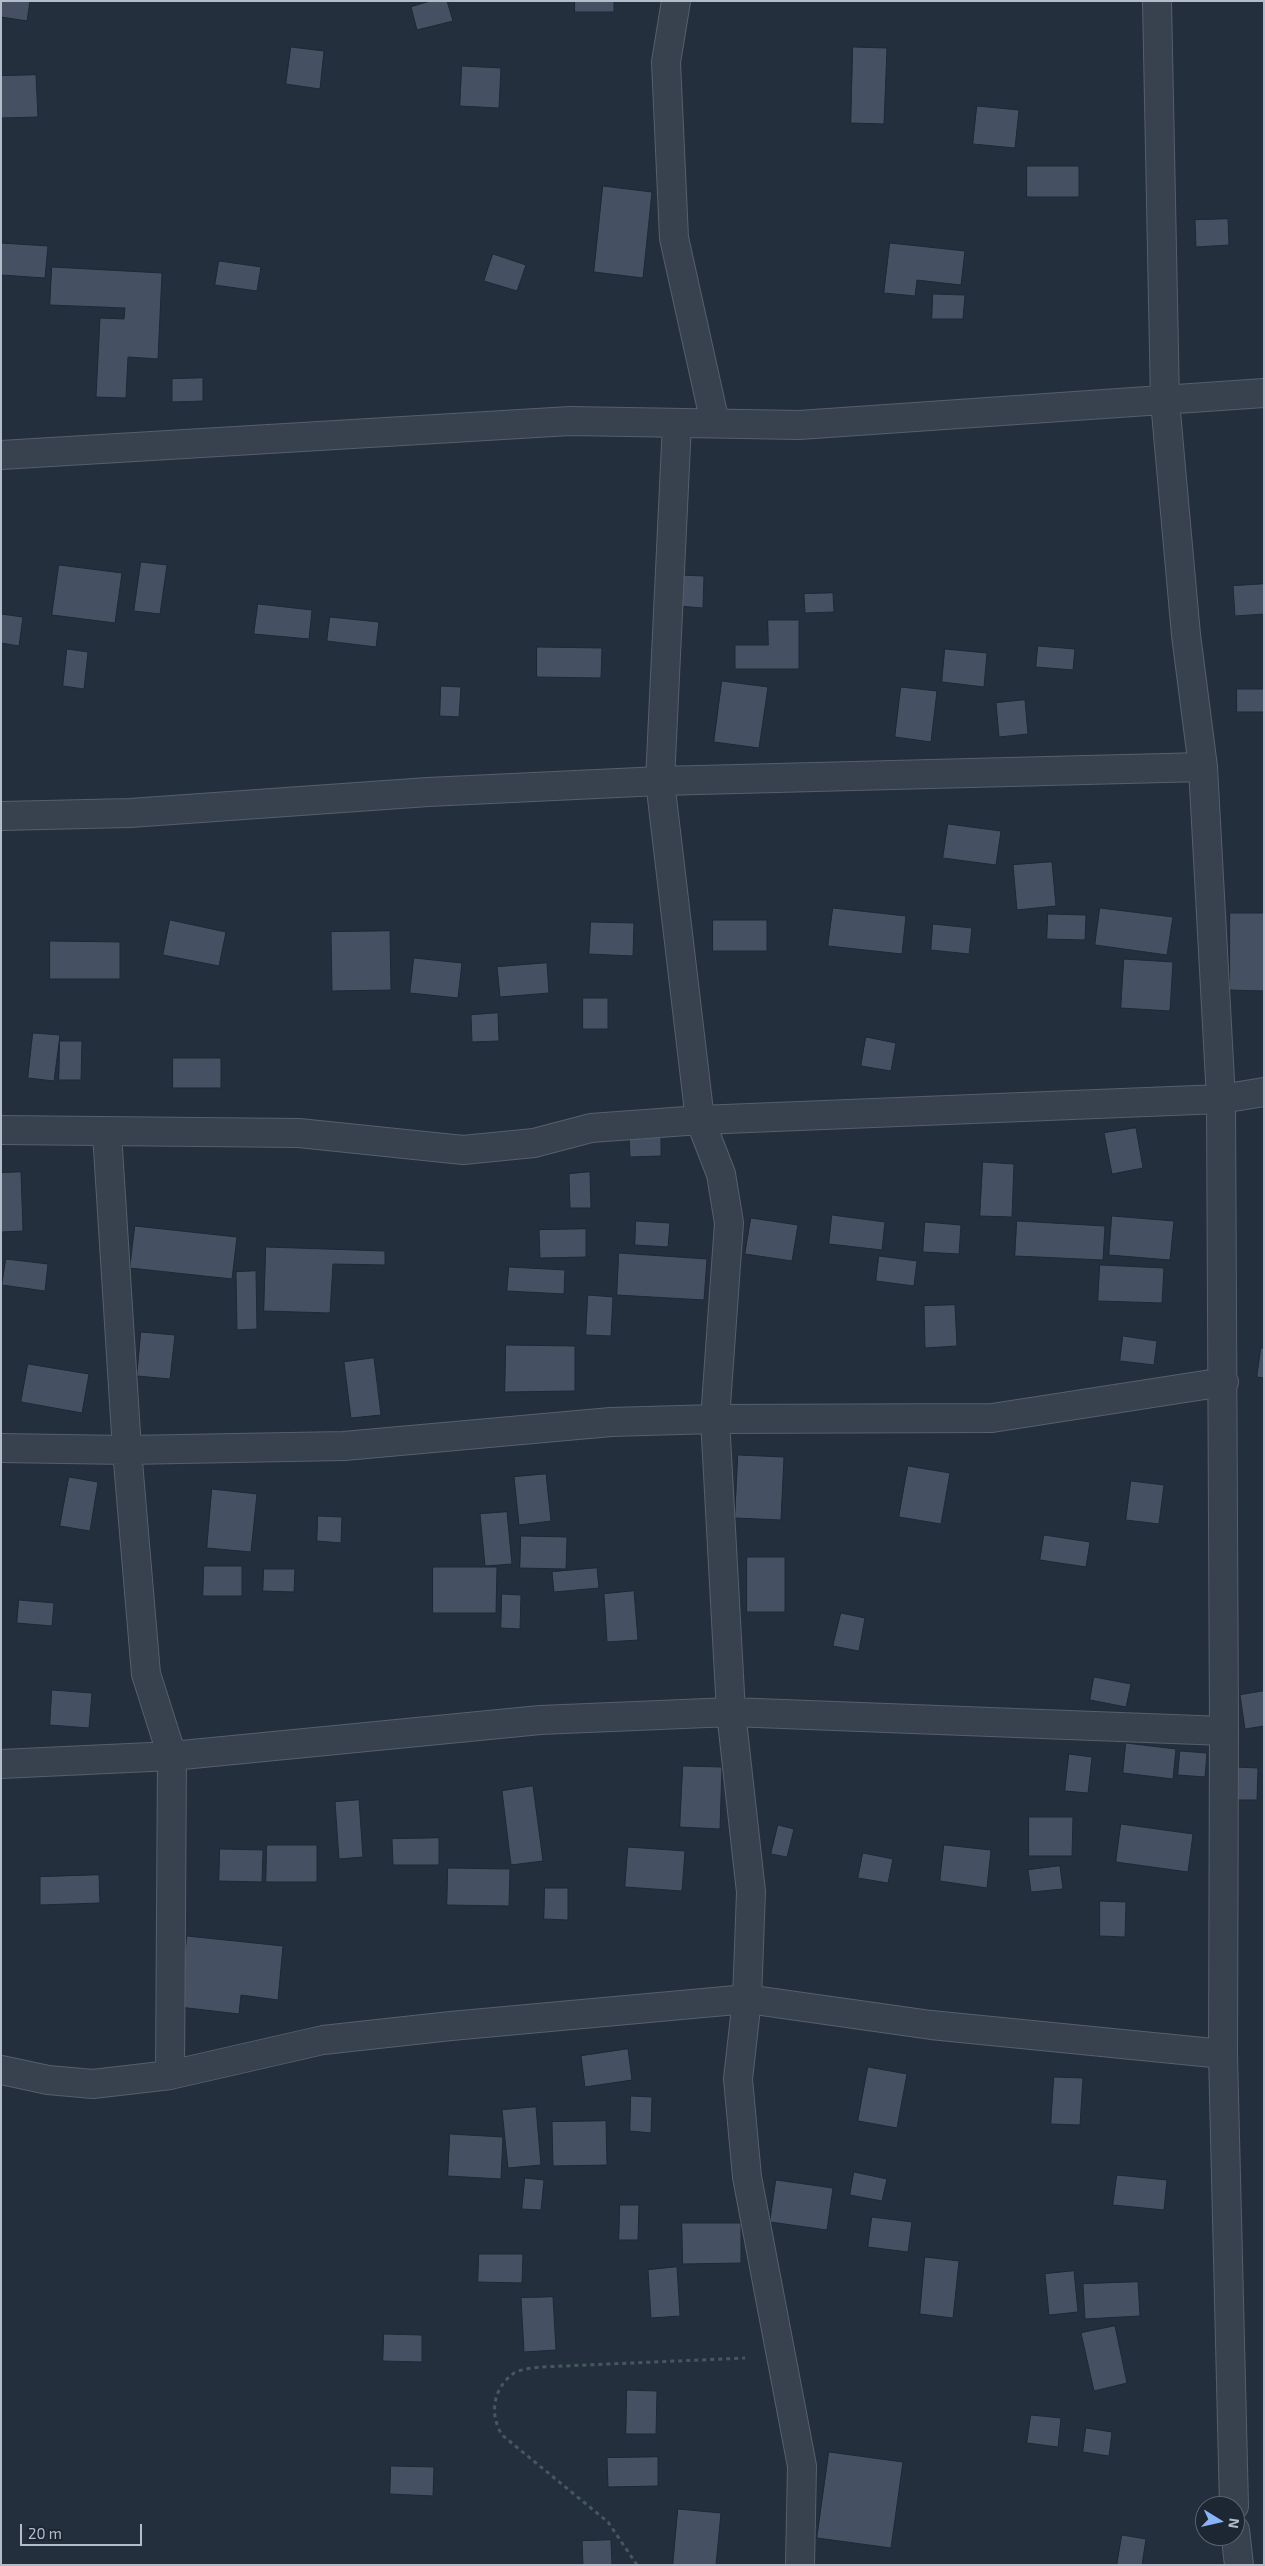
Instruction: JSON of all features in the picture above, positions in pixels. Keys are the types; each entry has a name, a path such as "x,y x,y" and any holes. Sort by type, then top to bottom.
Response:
{"street":[{"path":"676,1 666,62 674,238 715,423"},
{"path":"1158,1 1165,401 1186,635 1203,768 1221,1099 1224,1382 1222,2054 1234,2496"},
{"path":"1,455 570,421 799,425 1264,393"},
{"path":"677,423 660,781 700,1120 721,1174 729,1223 715,1419 731,1712 751,1892 747,1999 738,2079 747,2177 802,2466 800,2565"},
{"path":"1,816 130,813 428,792 660,781 1203,768"},
{"path":"1,1130 107,1133 299,1133 463,1150 534,1143 591,1128 700,1120 1221,1099 1264,1092"},
{"path":"107,1133 127,1450 146,1674 172,1756 170,2075"},
{"path":"1,1448 127,1450 344,1446 611,1422 715,1419 992,1418 1224,1382"},
{"path":"1,1764 172,1756 540,1720 731,1712 1224,1732"},
{"path":"1,2070 48,2080 93,2084 170,2075 323,2040 470,2024 747,1999 931,2026 1222,2054"},
{"path":"1237,2546 1239,2565"}],"path":[{"path":"637,2565 608,2522 502,2436 494,2423 494,2401 501,2385 516,2372 541,2367 780,2356"}],"building":[{"path":"2,1 30,1 27,21 1,17"},
{"path":"431,1 447,1 453,21 417,30 411,7"},
{"path":"575,1 614,1 614,12 575,12"},
{"path":"291,47 324,51 320,89 286,84"},
{"path":"853,47 887,48 884,124 851,123"},
{"path":"462,66 501,68 499,108 460,106"},
{"path":"36,75 38,117 1,118 1,76"},
{"path":"977,106 1019,110 1015,148 973,144"},
{"path":"1027,166 1079,166 1079,197 1027,197"},
{"path":"603,186 652,192 643,278 594,272"},
{"path":"1228,219 1229,245 1196,247 1195,220"},
{"path":"1,243 48,246 45,278 1,275"},
{"path":"890,243 965,251 961,285 917,280 915,296 884,293"},
{"path":"493,254 526,265 517,291 484,281"},
{"path":"219,261 261,267 257,291 215,285"},
{"path":"52,267 162,273 158,359 128,357 126,398 96,397 100,318 124,319 125,308 50,305"},
{"path":"933,294 965,295 963,319 932,319"},
{"path":"203,378 203,401 172,402 172,379"},
{"path":"141,562 167,565 160,614 134,611"},
{"path":"59,565 122,573 115,623 52,615"},
{"path":"680,575 704,576 703,608 678,606"},
{"path":"1264,584 1264,614 1235,616 1233,586"},
{"path":"833,593 834,612 805,613 804,594"},
{"path":"258,604 312,610 309,639 254,634"},
{"path":"1,614 23,617 19,646 1,643"},
{"path":"330,617 379,622 376,647 327,641"},
{"path":"768,620 799,620 799,669 735,669 735,645 768,645"},
{"path":"1038,646 1075,649 1073,670 1036,667"},
{"path":"537,647 602,648 601,678 537,677"},
{"path":"67,649 88,652 84,689 63,686"},
{"path":"945,649 987,653 984,687 942,682"},
{"path":"722,681 768,687 759,748 714,742"},
{"path":"441,686 461,687 459,717 440,716"},
{"path":"901,687 937,691 931,742 895,737"},
{"path":"1237,689 1264,689 1264,712 1237,712"},
{"path":"1025,700 1028,734 999,737 996,703"},
{"path":"948,824 1001,831 996,865 943,858"},
{"path":"1052,862 1056,906 1017,910 1013,865"},
{"path":"833,908 906,916 902,954 828,946"},
{"path":"1100,908 1173,917 1167,955 1095,945"},
{"path":"1230,913 1264,913 1264,991 1230,990"},
{"path":"1048,914 1086,915 1085,940 1047,939"},
{"path":"170,920 226,932 219,966 163,955"},
{"path":"713,920 767,920 767,951 713,951"},
{"path":"591,922 634,923 633,956 589,954"},
{"path":"933,924 972,928 969,954 931,950"},
{"path":"390,931 391,990 332,991 331,932"},
{"path":"50,941 120,942 120,979 50,979"},
{"path":"414,958 462,963 458,998 410,993"},
{"path":"1124,959 1173,962 1170,1011 1121,1008"},
{"path":"547,963 549,993 500,997 497,967"},
{"path":"583,998 608,998 608,1029 583,1029"},
{"path":"498,1013 499,1041 472,1042 471,1015"},
{"path":"33,1033 60,1035 54,1081 28,1078"},
{"path":"866,1037 896,1043 891,1071 861,1066"},
{"path":"60,1041 82,1041 81,1080 59,1080"},
{"path":"173,1058 221,1058 221,1088 173,1088"},
{"path":"1136,1128 1143,1168 1112,1174 1104,1133"},
{"path":"661,1135 661,1156 630,1157 629,1136"},
{"path":"983,1162 1014,1164 1012,1217 980,1216"},
{"path":"21,1172 23,1231 1,1232 1,1173"},
{"path":"590,1172 591,1208 570,1208 569,1174"},
{"path":"832,1215 885,1222 882,1250 829,1244"},
{"path":"1112,1216 1174,1221 1170,1260 1109,1255"},
{"path":"751,1218 798,1225 792,1261 745,1254"},
{"path":"636,1221 670,1223 668,1247 635,1245"},
{"path":"1017,1221 1105,1226 1103,1260 1015,1256"},
{"path":"925,1222 961,1225 959,1254 923,1252"},
{"path":"135,1226 237,1237 232,1279 130,1268"},
{"path":"586,1229 586,1257 540,1258 539,1230"},
{"path":"266,1247 385,1251 385,1265 333,1264 330,1313 264,1311"},
{"path":"619,1253 707,1259 704,1300 617,1295"},
{"path":"879,1256 917,1261 914,1286 876,1281"},
{"path":"6,1259 48,1264 45,1291 2,1285"},
{"path":"1100,1265 1164,1268 1162,1303 1098,1301"},
{"path":"509,1267 565,1270 564,1294 507,1291"},
{"path":"256,1271 257,1329 237,1330 236,1272"},
{"path":"588,1295 613,1297 611,1336 586,1335"},
{"path":"955,1305 957,1346 925,1348 924,1306"},
{"path":"141,1332 175,1335 170,1379 137,1376"},
{"path":"1123,1336 1157,1341 1154,1365 1120,1361"},
{"path":"506,1345 575,1346 575,1391 505,1392"},
{"path":"1261,1348 1264,1348 1264,1378 1257,1377"},
{"path":"374,1358 381,1415 351,1418 344,1362"},
{"path":"28,1364 89,1374 82,1413 21,1402"},
{"path":"738,1455 784,1457 781,1520 735,1518"},
{"path":"908,1466 950,1473 941,1524 899,1517"},
{"path":"546,1474 551,1521 519,1525 514,1477"},
{"path":"69,1477 98,1482 90,1531 60,1526"},
{"path":"1131,1481 1164,1485 1159,1524 1126,1520"},
{"path":"212,1489 257,1494 251,1552 207,1548"},
{"path":"507,1512 512,1564 485,1566 480,1514"},
{"path":"318,1516 342,1517 341,1543 317,1541"},
{"path":"1044,1535 1090,1542 1086,1567 1040,1560"},
{"path":"521,1536 567,1537 566,1569 520,1568"},
{"path":"747,1557 785,1557 785,1612 747,1612"},
{"path":"204,1566 242,1566 242,1596 203,1596"},
{"path":"433,1567 497,1567 496,1613 433,1613"},
{"path":"597,1568 599,1588 554,1592 552,1572"},
{"path":"264,1569 295,1569 294,1592 263,1591"},
{"path":"634,1591 638,1640 607,1642 604,1594"},
{"path":"502,1594 521,1595 520,1629 501,1628"},
{"path":"19,1600 54,1603 52,1626 17,1623"},
{"path":"841,1613 865,1618 859,1651 833,1646"},
{"path":"1094,1677 1131,1684 1126,1707 1090,1700"},
{"path":"52,1690 92,1693 89,1728 50,1725"},
{"path":"1264,1691 1264,1726 1245,1729 1240,1695"},
{"path":"1126,1743 1176,1749 1173,1779 1123,1773"},
{"path":"1180,1751 1207,1753 1205,1777 1178,1775"},
{"path":"1069,1754 1092,1757 1088,1793 1065,1791"},
{"path":"683,1766 722,1767 720,1829 680,1827"},
{"path":"1234,1767 1258,1768 1257,1800 1233,1800"},
{"path":"533,1786 543,1861 511,1865 502,1791"},
{"path":"359,1800 363,1857 339,1859 335,1802"},
{"path":"1029,1817 1073,1817 1072,1856 1029,1856"},
{"path":"1121,1824 1193,1834 1188,1872 1116,1862"},
{"path":"778,1825 794,1829 787,1857 771,1854"},
{"path":"439,1838 439,1865 393,1865 392,1839"},
{"path":"267,1845 317,1845 317,1882 266,1882"},
{"path":"944,1845 991,1850 987,1888 940,1881"},
{"path":"628,1847 685,1851 682,1891 625,1887"},
{"path":"220,1849 263,1850 262,1882 219,1881"},
{"path":"863,1853 893,1859 888,1883 858,1878"},
{"path":"1060,1866 1063,1889 1031,1892 1028,1870"},
{"path":"448,1868 510,1869 509,1906 447,1905"},
{"path":"99,1875 100,1903 40,1905 40,1877"},
{"path":"545,1888 568,1888 568,1920 544,1919"},
{"path":"1100,1901 1126,1902 1125,1937 1100,1936"},
{"path":"187,1936 283,1946 278,2000 241,1995 239,2014 179,2007"},
{"path":"628,2049 632,2080 585,2087 581,2056"},
{"path":"868,2067 907,2074 897,2128 858,2121"},
{"path":"1054,2077 1083,2078 1080,2125 1051,2124"},
{"path":"631,2096 652,2097 651,2133 630,2131"},
{"path":"536,2107 541,2165 508,2168 502,2110"},
{"path":"606,2121 607,2165 553,2166 552,2122"},
{"path":"450,2134 503,2137 501,2179 448,2176"},
{"path":"854,2172 887,2179 882,2201 850,2195"},
{"path":"1117,2175 1167,2180 1164,2210 1113,2205"},
{"path":"525,2178 544,2180 541,2210 522,2209"},
{"path":"776,2180 833,2188 827,2230 770,2222"},
{"path":"620,2205 639,2205 638,2240 619,2240"},
{"path":"872,2217 912,2222 908,2252 868,2247"},
{"path":"682,2223 741,2223 741,2263 683,2264"},
{"path":"479,2254 523,2254 522,2283 478,2282"},
{"path":"925,2257 959,2261 953,2318 920,2314"},
{"path":"677,2267 680,2316 651,2318 648,2270"},
{"path":"1074,2271 1078,2312 1049,2315 1045,2274"},
{"path":"1138,2282 1140,2316 1085,2319 1083,2284"},
{"path":"553,2297 556,2350 524,2352 521,2298"},
{"path":"1115,2326 1127,2383 1094,2391 1081,2333"},
{"path":"384,2334 422,2335 422,2362 383,2361"},
{"path":"627,2390 657,2391 656,2434 626,2434"},
{"path":"1031,2415 1061,2418 1058,2447 1027,2443"},
{"path":"1086,2428 1112,2432 1109,2456 1083,2452"},
{"path":"829,2452 903,2462 891,2548 817,2538"},
{"path":"658,2457 658,2486 608,2487 607,2458"},
{"path":"391,2466 434,2467 433,2496 390,2494"},
{"path":"678,2509 721,2513 716,2565 673,2565"},
{"path":"1122,2535 1146,2539 1142,2565 1117,2565"},
{"path":"611,2540 612,2565 583,2565 582,2541"}]}
